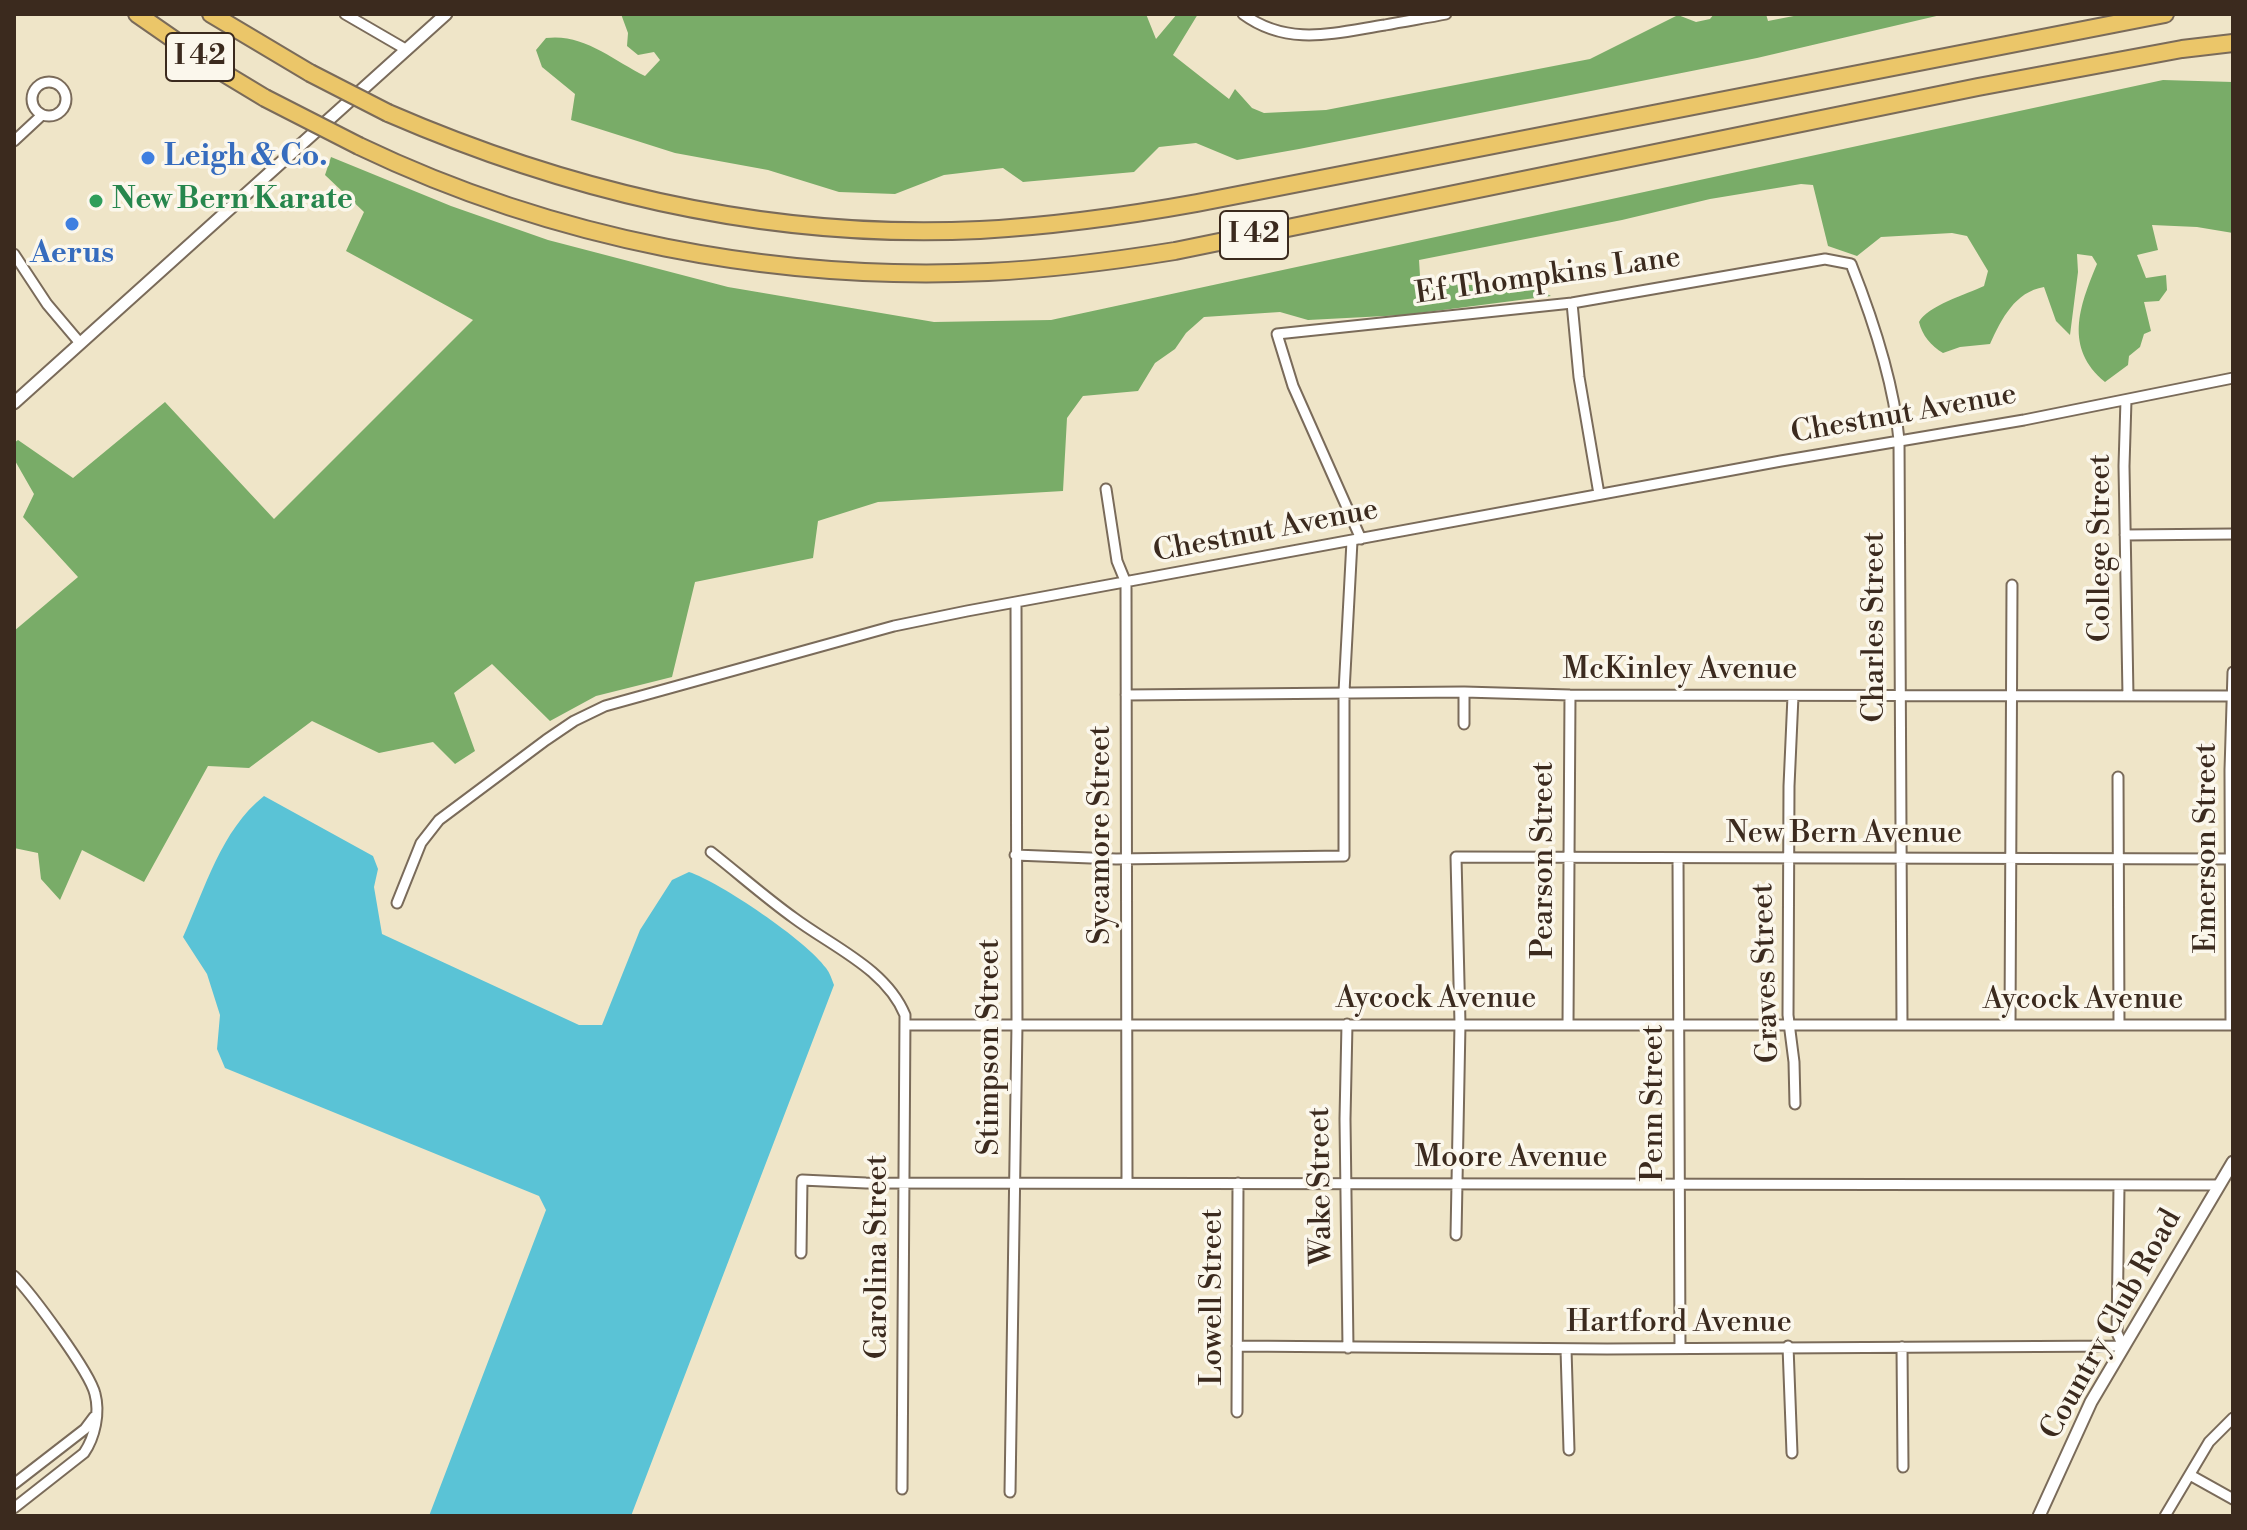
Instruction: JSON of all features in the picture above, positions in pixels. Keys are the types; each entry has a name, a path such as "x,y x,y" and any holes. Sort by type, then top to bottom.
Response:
{"highway":[{"name":"I 42","path":"137,14 265,98 428,177 517,209 674,249 785,266 842,271 987,272 1117,260 1175,251 2153,54 2233,43"},
{"path":"211,14 310,73 388,113 488,154 542,172 634,197 702,211 812,226 922,231 1089,221 1197,203 2165,14"},
{"path":"2153,54 2233,51"}],"street":[{"path":"345,14 407,50"},
{"path":"14,403 446,14"},
{"path":"1243,14 1270,30 1298,36 1327,36 1384,19 1446,14"},
{"path":"14,141 42,115"},
{"path":"14,254 47,304 80,343"},
{"name":"Ef Thompkins Lane","path":"1356,540 1293,386 1277,334 1572,303 1825,259"},
{"name":"Charles Street","path":"1825,259 1851,264 1882,357 1899,440 1902,1024"},
{"path":"1572,303 1579,377 1599,494"},
{"path":"2232,378 2233,386"},
{"name":"Chestnut Avenue","path":"397,903 417,852 439,820 546,740 595,711 894,626 1599,494 1928,437 2232,378"},
{"name":"College Street","path":"2126,400 2128,696"},
{"name":"Sycamore Street","path":"1106,489 1117,561 1126,583 1127,1183"},
{"path":"2125,535 2233,534"},
{"path":"1015,855 1126,859 1344,856 1344,692 1356,540"},
{"path":"2010,1025 2012,585"},
{"name":"Stimpson Street","path":"1010,1492 1017,1024 1016,602"},
{"name":"Emerson Street","path":"2232,1025 2233,672"},
{"path":"1464,692 1464,724"},
{"name":"McKinley Avenue","path":"1126,695 1464,692 1570,695 2233,696"},
{"name":"Pearson Street","path":"1568,1025 1570,695"},
{"name":"Graves Street","path":"1793,696 1788,859 1789,1025 1795,1104"},
{"path":"2118,777 2119,1025"},
{"path":"711,852 791,916 873,972 898,999 905,1015 905,1025"},
{"name":"New Bern Avenue","path":"1460,1024 1456,857 2232,859"},
{"name":"Penn Street","path":"1678,858 1680,1348"},
{"name":"Wake Street","path":"1347,1024 1348,1348"},
{"path":"1456,1235 1460,1024"},
{"name":"Aycock Avenue","path":"905,1025 2232,1025"},
{"name":"Carolina Street","path":"902,1489 905,1025"},
{"name":"Country Club Road","path":"2043,1515 2072,1440 2123,1346 2233,1162"},
{"name":"Moore Avenue","path":"801,1253 802,1180 2219,1185"},
{"name":"Lowell Street","path":"1237,1412 1238,1183"},
{"path":"2119,1186 2117,1333 2123,1346"},
{"path":"14,1276 93,1387 96,1396 92,1442 84,1453 14,1508"},
{"name":"Hartford Avenue","path":"1237,1346 1566,1349 2123,1346"},
{"path":"1788,1346 1792,1453"},
{"path":"1902,1347 1903,1467"},
{"path":"1566,1349 1569,1450"},
{"path":"14,1484 85,1429 95,1414"},
{"path":"2165,1516 2209,1442 2233,1418"},
{"path":"2190,1475 2233,1499"}],"green space":[{"path":"621,14 1146,14 1156,39 1177,14 1198,14 1173,55 1229,99 1235,89 1252,108 1264,113 1326,110 1590,59 1678,15 1696,22 1710,19 1714,14 1766,14 1768,21 1804,14 1945,14 1757,58 1237,160 1196,143 1159,147 1134,172 1023,182 1003,168 944,175 895,194 839,192 768,170 675,153 571,120 575,94 542,67 536,50 546,38 573,40 597,49 645,76 660,60 654,52 638,55 627,46 628,33"},
{"path":"2163,80 2233,82 2233,233 2197,227 2152,225 2158,250 2137,255 2146,278 2166,275 2167,290 2159,301 2144,302 2151,331 2144,334 2140,347 2129,356 2128,365 2105,382 2092,369 2080,341 2081,311 2097,264 2092,256 2077,254 2078,272 2070,335 2056,321 2044,287 2017,300 1990,344 1960,347 1943,353 1928,340 1919,322 1939,306 1984,286 1988,271 1967,236 1952,233 1881,237 1857,256 1828,246 1813,185 1801,184 1710,199 1622,220 1419,260 1420,276 1439,282 1515,285 1551,296 1404,315 1308,320 1280,312 1204,317 1186,333 1175,349 1155,363 1138,391 1083,396 1067,418 1063,491 878,502 818,521 813,558 695,582 672,677 596,696 550,721 492,664 454,693 475,751 455,764 433,742 379,753 312,721 249,768 208,766 144,882 82,850 60,900 41,879 38,853 14,848 14,631 78,577 23,517 34,494 14,459 14,443 18,440 73,478 165,402 274,519 473,320 346,251 364,212 325,175 331,157 451,206 548,240 728,287 934,322 1051,320"}],"water":[{"path":"264,796 373,856 378,869 374,887 382,934 579,1025 602,1025 640,930 672,880 689,872 721,887 762,914 801,943 829,972 834,985 631,1516 429,1516 546,1210 539,1196 225,1068 217,1049 220,1015 207,974 183,937 225,843 249,810"}],"place":[{"name":"Leigh & Co.","path":"148,158"},
{"name":"New Bern Karate","path":"96,201"},
{"name":"Aerus","path":"72,224"}]}
